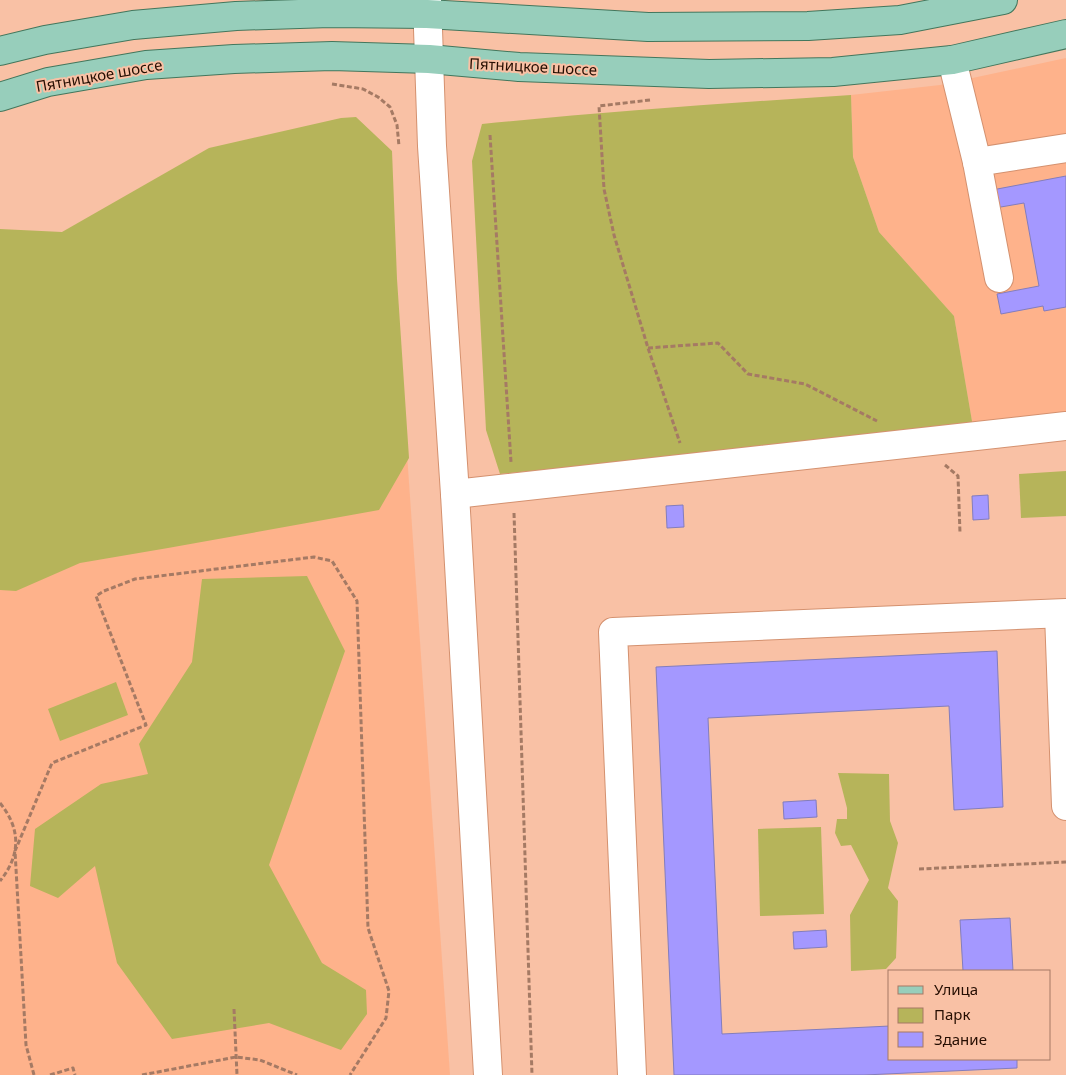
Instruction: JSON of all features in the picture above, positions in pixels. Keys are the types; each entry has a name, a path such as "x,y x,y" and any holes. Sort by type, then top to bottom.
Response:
{"main road":[{"path":"0,51 44,40 132,25 236,16 427,7 648,27 808,26 900,20 1002,0"},
{"name":"Пятницкое шоссе","path":"0,97 48,82 146,65 234,59 332,56 429,59 519,67 709,74 833,72 952,60 1066,34"}],"street":[{"path":"427,7 432,146 455,494 488,1075"},
{"path":"952,60 977,162 998,278"},
{"path":"977,162 1066,148"},
{"path":"455,494 1066,426"},
{"path":"632,1075 613,632 1062,614 1066,806"}],"path":[{"path":"332,84 363,90 378,97 390,107 397,125 399,146"},
{"path":"658,99 599,106 604,189 614,235 648,348 688,468"},
{"path":"490,135 513,488 532,1075"},
{"path":"648,348 718,343 748,374 805,384 884,424"},
{"path":"919,442 958,476 960,533"},
{"path":"0,881 9,870 15,851 52,763 146,725 96,596 135,579 314,557 332,561 357,601 368,928 389,991 386,1018 350,1075"},
{"path":"0,803 9,813 15,832 26,1045 34,1075"},
{"path":"919,869 1066,862"},
{"path":"234,1009 237,1075"},
{"path":"142,1075 236,1058 260,1060 297,1075"},
{"path":"50,1075 73,1068 75,1075"}],"shaded area":[{"path":"1066,58 1066,415 973,427 954,316 879,232 853,157 851,95 940,85"},
{"path":"388,179 450,1075 0,1075 0,289"}],"green space":[{"path":"851,95 853,157 879,232 954,316 973,427 500,474 486,430 472,161 482,124 666,108"},
{"path":"356,117 392,151 397,279 409,458 379,510 80,563 16,591 0,590 0,229 62,232 209,148 341,118"},
{"path":"1066,471 1066,516 1021,518 1019,474"},
{"path":"307,576 345,651 269,865 322,963 366,990 367,1014 341,1050 269,1023 172,1039 117,963 95,866 58,898 30,886 35,829 101,784 148,774 139,744 192,662 202,579"},
{"path":"116,682 128,715 60,741 48,709"},
{"path":"838,773 889,774 890,821 898,843 888,888 898,901 896,958 886,969 851,971 850,915 869,880 851,845 841,846 835,833 837,819 847,819 847,808"},
{"path":"821,827 824,914 760,916 758,829"}],"building":[{"path":"1066,176 1066,307 1044,311 1043,306 1001,314 997,294 1039,286 1024,203 995,208 992,190"},
{"path":"988,495 989,519 973,520 972,496"},
{"path":"683,505 684,527 667,528 666,506"},
{"path":"997,651 1003,807 954,810 949,706 708,718 722,1034 888,1026 888,1060 1017,1060 1017,1068 864,1075 674,1075 656,667"},
{"path":"816,800 817,817 784,819 783,802"},
{"path":"1010,918 1013,970 963,970 960,920"},
{"path":"826,930 827,947 794,949 793,932"}]}
